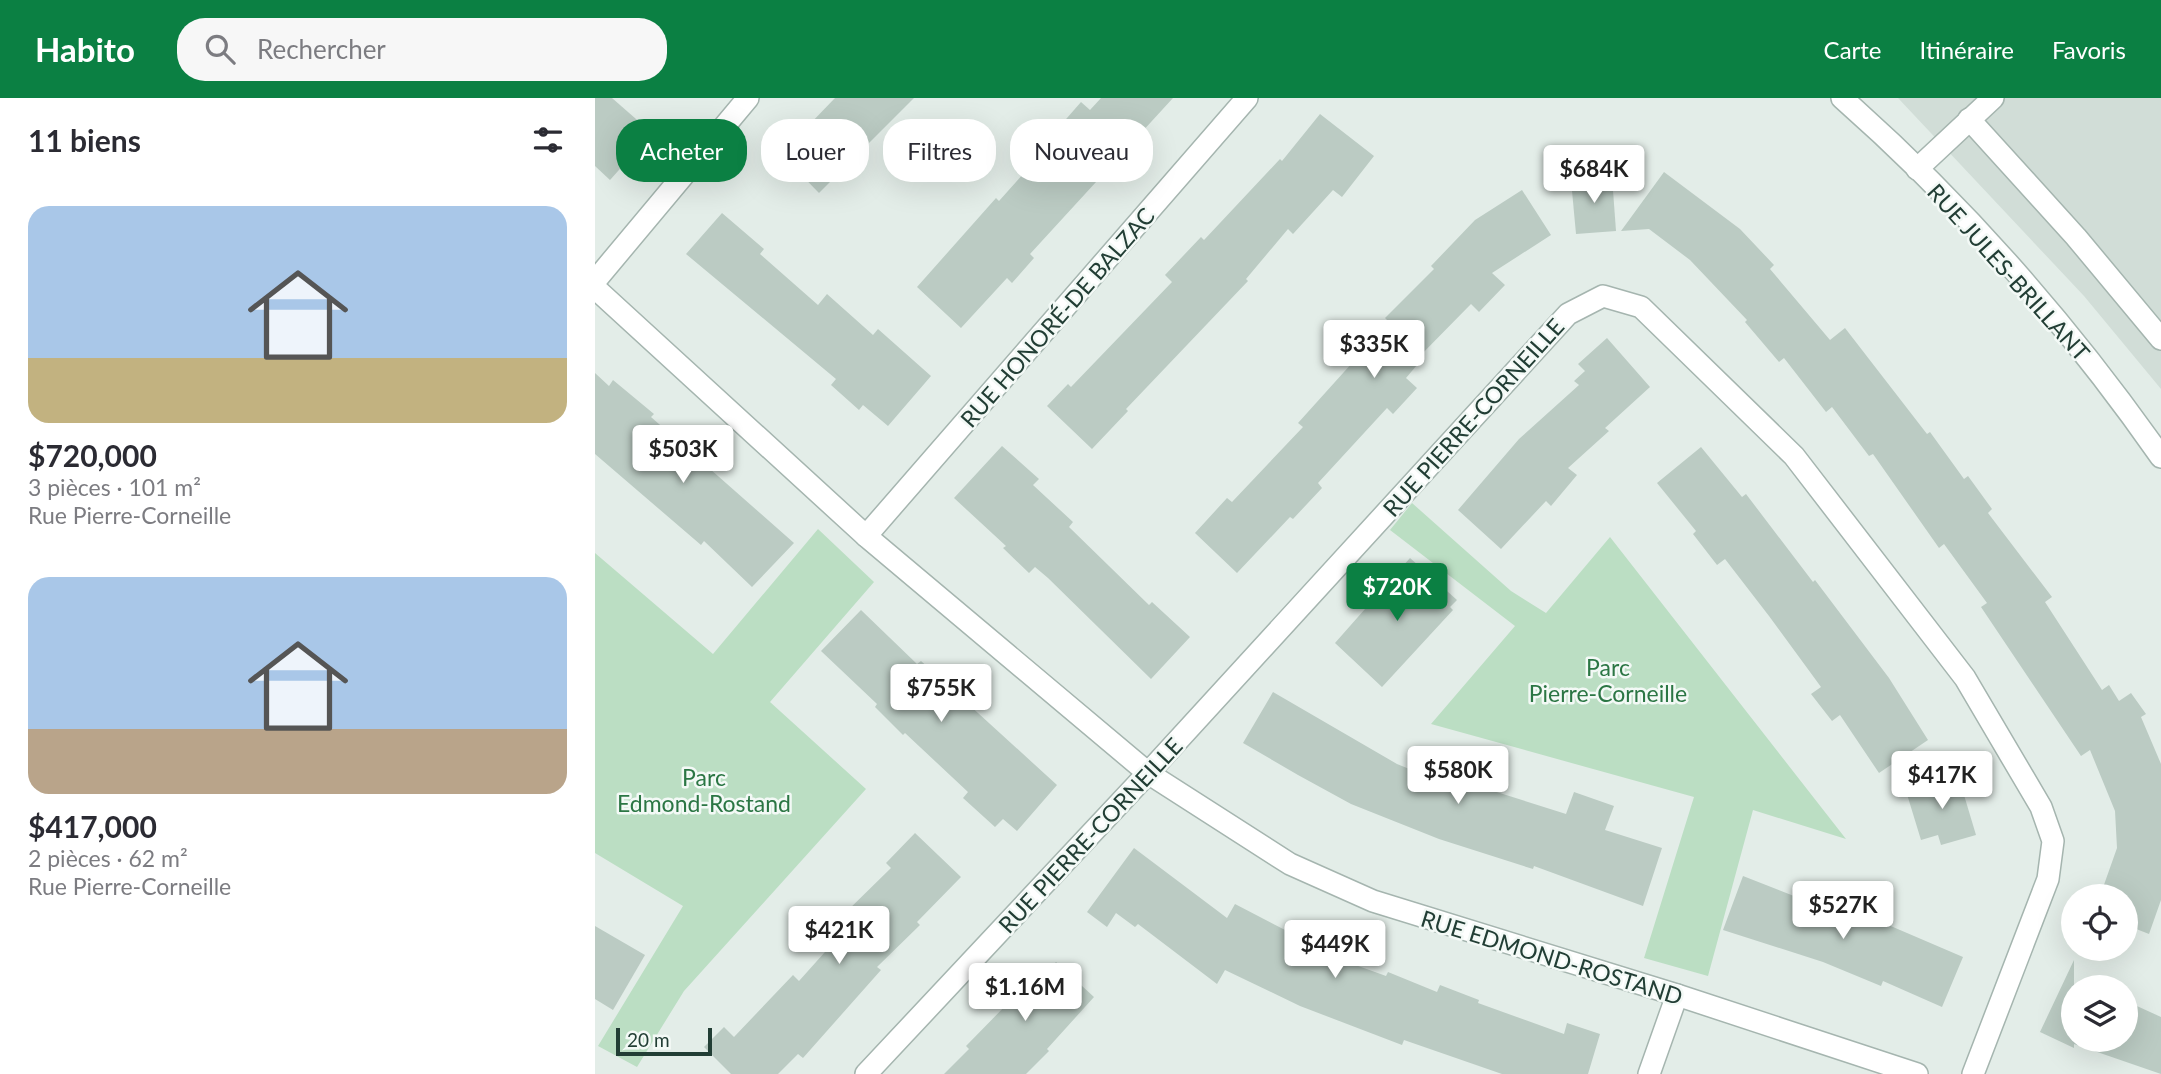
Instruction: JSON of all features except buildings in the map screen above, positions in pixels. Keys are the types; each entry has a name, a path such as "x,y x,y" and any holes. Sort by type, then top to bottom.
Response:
{"street":[{"path":"595,281 748,98"},
{"name":"RUE HONORÉ-DE BALZAC","path":"866,536 1247,98"},
{"name":"RUE JULES-BRILLANT","path":"1842,98 1917,169 2062,330 2161,457"},
{"path":"1917,169 1993,98"},
{"path":"1969,119 2076,237 2161,339"},
{"name":"RUE EDMOND-ROSTAND","path":"595,288 866,536 1148,773 1290,864 1373,901 1677,995 1917,1074"},
{"name":"RUE PIERRE-CORNEILLE","path":"866,1074 1148,773 1568,314 1603,296 1641,307 1794,456 1965,678 2041,807 2053,841 2049,879 1973,1074"},
{"path":"1649,1074 1677,995"}],"shaded area":[{"path":"1898,98 2161,98 2161,389 2084,296"}],"green space":[{"name":"Parc Pierre-Corneille","path":"1412,503 1511,591 1546,613 1610,537 1846,839 1753,810 1708,976 1644,958 1694,797 1431,724 1515,626 1390,530"},
{"name":"Parc Edmond-Rostand","path":"818,529 874,582 770,702 866,789 684,991 637,1067 598,1046 683,906 595,853 595,553 713,654"}]}
